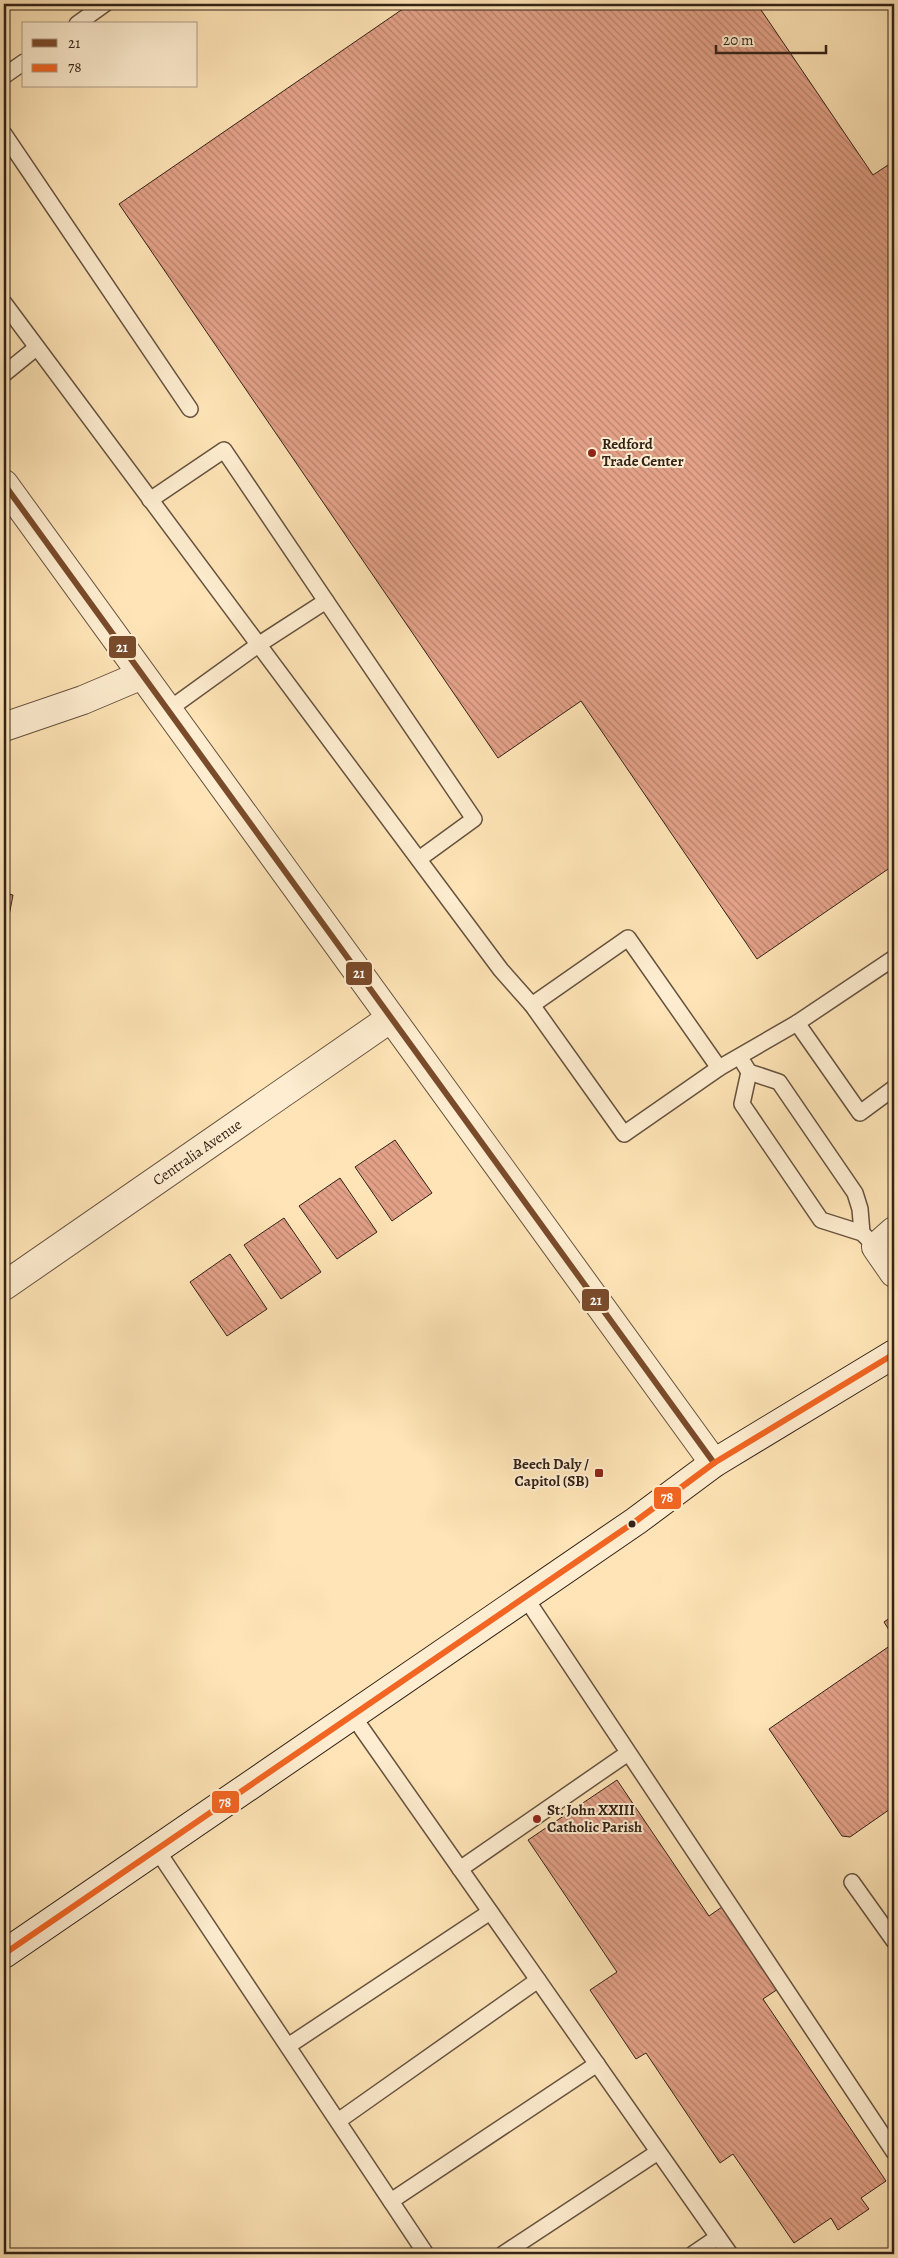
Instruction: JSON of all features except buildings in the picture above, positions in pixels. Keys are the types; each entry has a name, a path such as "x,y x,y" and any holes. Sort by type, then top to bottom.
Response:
{"street":[{"path":"4,484 714,1463"},
{"path":"4,727 83,700 142,675"},
{"name":"Centralia Avenue","path":"4,1286 391,1018"},
{"path":"877,1237 894,1273"},
{"path":"4,1954 636,1521 714,1463 894,1354"}],"lane":[{"path":"80,22 105,4"},
{"path":"4,76 22,63"},
{"path":"4,134 190,409"},
{"path":"4,303 501,970 532,1005 624,1134 719,1068 797,1022 894,958"},
{"path":"4,374 36,348"},
{"path":"150,500 224,450 474,819 419,859"},
{"path":"168,710 258,645 326,601"},
{"path":"532,1005 628,938 719,1068"},
{"path":"797,1022 860,1113 894,1088"},
{"path":"739,1057 749,1072 779,1082 855,1193 860,1209 877,1237"},
{"path":"749,1072 742,1104 821,1220 877,1237"},
{"path":"525,1597 894,2152"},
{"path":"353,1716 730,2254"},
{"path":"460,1869 628,1753"},
{"path":"157,1850 426,2254"},
{"path":"852,1882 894,1941"},
{"path":"288,2046 490,1912"},
{"path":"338,2121 538,1980"},
{"path":"391,2201 597,2064"},
{"path":"503,2254 658,2152"},
{"path":"693,2254 718,2237"}],"transit line":[{"name":"21","path":"4,484 714,1463"},
{"name":"78","path":"4,1954 636,1521 714,1463 894,1354"}],"place":[{"name":"Redford Trade Center","path":"592,453"},
{"name":"Beech Daly / Capitol (SB)","path":"599,1473"},
{"name":"St. John XXIII Catholic Parish","path":"537,1819"}]}
